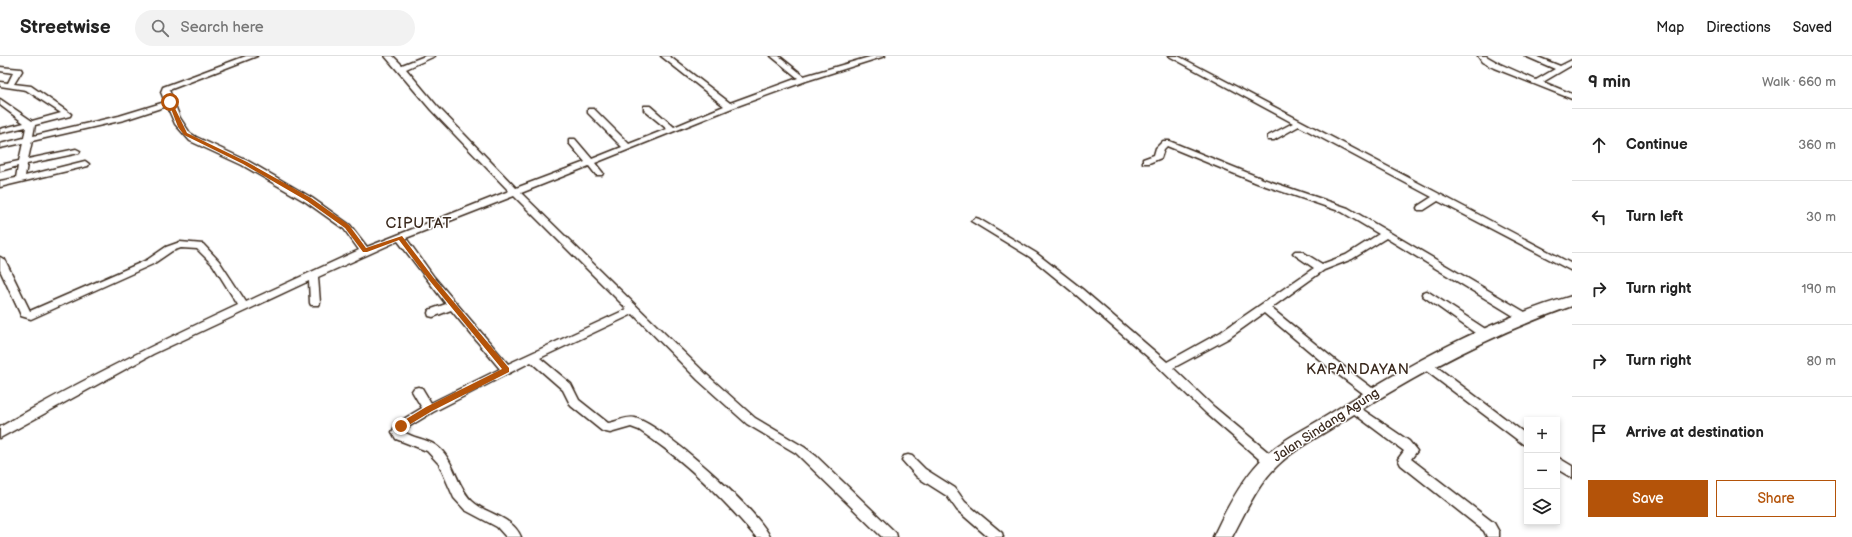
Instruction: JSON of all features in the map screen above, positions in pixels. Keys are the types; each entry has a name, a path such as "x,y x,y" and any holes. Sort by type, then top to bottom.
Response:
{"main road":[{"name":"Jalan Sindang Agung","path":"1222,537 1249,491 1270,462 1353,406 1425,364 1486,335 1572,301"}],"street":[{"path":"253,56 171,86 165,92 180,127 186,134 245,163 309,200 347,227 365,251"},
{"path":"389,56 401,68 434,108 514,192 633,310 741,412 812,460 891,537"},
{"path":"401,68 431,56"},
{"path":"665,56 729,106"},
{"path":"775,56 803,79"},
{"path":"0,433 149,351 232,311 365,251 628,148 729,106 803,79 881,56"},
{"path":"1173,56 1572,268"},
{"path":"1482,56 1485,60 1572,98"},
{"path":"1529,56 1572,71"},
{"path":"1536,83 1572,62"},
{"path":"0,69 18,72 10,85"},
{"path":"0,84 28,88 67,114 0,132"},
{"path":"0,101 31,124"},
{"path":"0,146 27,138 121,118 170,102"},
{"path":"647,108 673,130"},
{"path":"590,111 628,148"},
{"path":"1271,138 1299,123"},
{"path":"20,179 31,124"},
{"path":"572,141 599,173"},
{"path":"1146,161 1158,156 1160,148 1166,143 1260,181 1345,210 1526,318"},
{"path":"0,168 76,151"},
{"path":"0,184 85,164"},
{"path":"1421,208 1438,197"},
{"path":"976,221 1033,256 1166,367 1210,410 1270,462"},
{"path":"1166,367 1225,335 1321,268 1349,257 1386,234"},
{"path":"400,237 453,305 507,370"},
{"path":"0,260 25,313 31,315 150,262 169,249 180,245 200,246 216,263 244,306"},
{"path":"1298,253 1321,268"},
{"path":"313,274 315,303"},
{"path":"1427,294 1486,335"},
{"path":"433,313 453,305"},
{"path":"1265,308 1331,364 1372,394"},
{"path":"514,537 501,523 469,506 458,494 444,461 430,448 400,436 398,432 401,426 429,409 532,357 633,310"},
{"path":"532,357 567,387 575,403 606,428 614,427 624,422 637,423 680,452 708,477 764,537"},
{"path":"1425,364 1524,439"},
{"path":"418,391 429,409"},
{"path":"1353,406 1406,444 1411,451 1404,459 1405,461 1489,527 1493,532 1493,537"},
{"path":"908,460 920,473 951,492 964,510 997,537"},
{"path":"1560,464 1572,473"}],"district":[{"name":"CIPUTAT","path":"419,223"},
{"name":"KAPANDAYAN","path":"1358,369"}],"route":[{"path":"170,102 180,127 186,134 193,139 245,163 309,200 347,227 365,251 400,237 431,279 507,370 429,409 401,426"}]}
